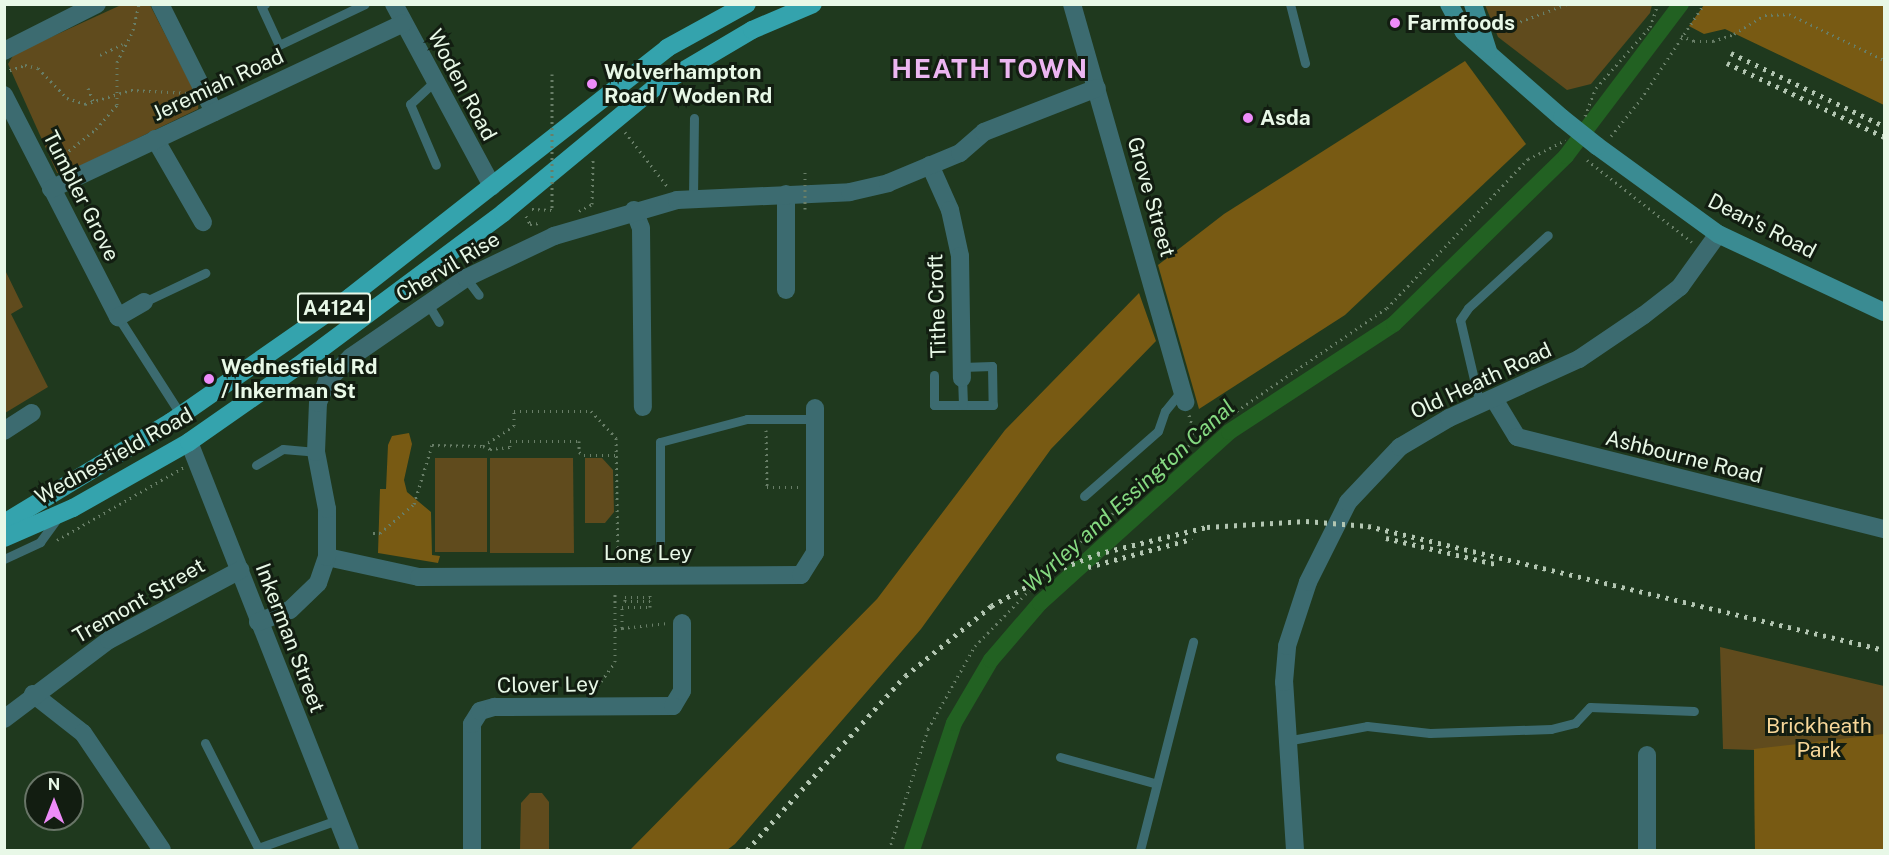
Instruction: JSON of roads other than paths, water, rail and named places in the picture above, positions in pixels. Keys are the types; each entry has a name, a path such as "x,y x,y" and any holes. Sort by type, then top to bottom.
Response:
{"main road":[{"name":"A4124","path":"492,186 667,48 747,4"},
{"name":"A4124","path":"503,213 654,88 752,30 813,4"},
{"path":"492,186 503,213"},
{"name":"Wednesfield Road","path":"4,523 176,418 350,297 492,186"},
{"name":"Wednesfield Road","path":"4,538 60,514 189,442 298,366 503,213"},
{"path":"176,418 189,442"}],"street":[{"path":"4,51 97,4"},
{"path":"160,4 214,111"},
{"name":"Woden Road","path":"394,4 492,186"},
{"name":"Grove Street","path":"1072,4 1183,396"},
{"path":"1468,4 1483,30"},
{"path":"1473,4 1489,52"},
{"name":"Dean's Road","path":"1448,8 1464,32 1562,118 1595,152 1718,234 1884,312"},
{"name":"Jeremiah Road","path":"51,189 403,23"},
{"name":"Chervil Rise","path":"258,622 290,610 318,583 327,557 327,509 316,452 318,403 327,381 351,357 466,278 545,240 634,210 693,198 850,192 888,183 960,153 984,132 1097,88"},
{"name":"Tumbler Grove","path":"4,95 118,317"},
{"path":"155,139 203,222"},
{"name":"Tithe Croft","path":"930,165 950,210 960,256 962,372"},
{"path":"786,194 786,290"},
{"path":"634,210 641,228 643,407"},
{"name":"Old Heath Road","path":"1295,850 1286,741 1284,682 1293,621 1347,502 1400,447 1487,402 1579,359 1644,315 1680,287 1718,234"},
{"path":"118,317 144,302"},
{"name":"Ashbourne Road","path":"1487,402 1517,437 1884,529"},
{"path":"4,431 32,413"},
{"name":"Long Ley","path":"327,557 420,577 621,583 801,575 815,553 815,414"},
{"name":"Inkerman Street","path":"189,442 240,570 258,622 350,850"},
{"name":"Tremont Street","path":"4,719 33,694 109,640 240,570"},
{"name":"Clover Ley","path":"472,850 472,724 480,711 495,706 673,705 680,700 682,623"},
{"path":"33,694 83,733 162,850"},
{"path":"1647,754 1647,850"}],"lane":[{"path":"265,4 261,6 279,45 365,4"},
{"path":"1290,6 1305,63"},
{"path":"435,81 410,105 436,165"},
{"path":"693,198 694,118"},
{"path":"1487,402 1460,320 1548,235"},
{"path":"144,302 206,273"},
{"path":"466,278 479,295"},
{"path":"428,304 439,322"},
{"name":"Tumbler Grove","path":"118,317 176,418"},
{"path":"934,375 934,405 963,405 993,405 992,366 962,372 963,405"},
{"path":"1084,496 1158,430 1165,411 1183,396"},
{"path":"660,542 660,442 747,419 815,414"},
{"path":"256,465 283,449 316,452"},
{"path":"4,559 40,542 60,514"},
{"path":"1140,850 1154,783 1193,642"},
{"path":"1286,741 1367,726 1430,733 1551,729 1575,723 1590,707 1694,711"},
{"path":"205,743 258,848 337,820"},
{"path":"1060,757 1154,783"}],"waterway":[{"name":"Wyrley and Essington Canal","path":"912,850 954,723 991,660 1040,603 1229,432 1394,324 1566,156 1681,4"}],"railway":[{"path":"1731,53 1884,126"},
{"path":"1727,63 1884,137"},
{"path":"747,850 905,676 991,606 1055,571 1097,554 1207,527 1306,521 1368,526 1884,650"},
{"path":"1386,538 1499,565"},
{"path":"1088,567 1192,539"}],"place":[{"name":"Farmfoods","path":"1395,23"},
{"name":"Wolverhampton Road / Woden Rd","path":"592,84"},
{"name":"Asda","path":"1248,118"},
{"name":"Wednesfield Rd / Inkerman St","path":"209,379"}],"district":[{"name":"HEATH TOWN","path":"990,69"}],"park label":[{"name":"Brickheath Park","path":"1819,738"}]}
